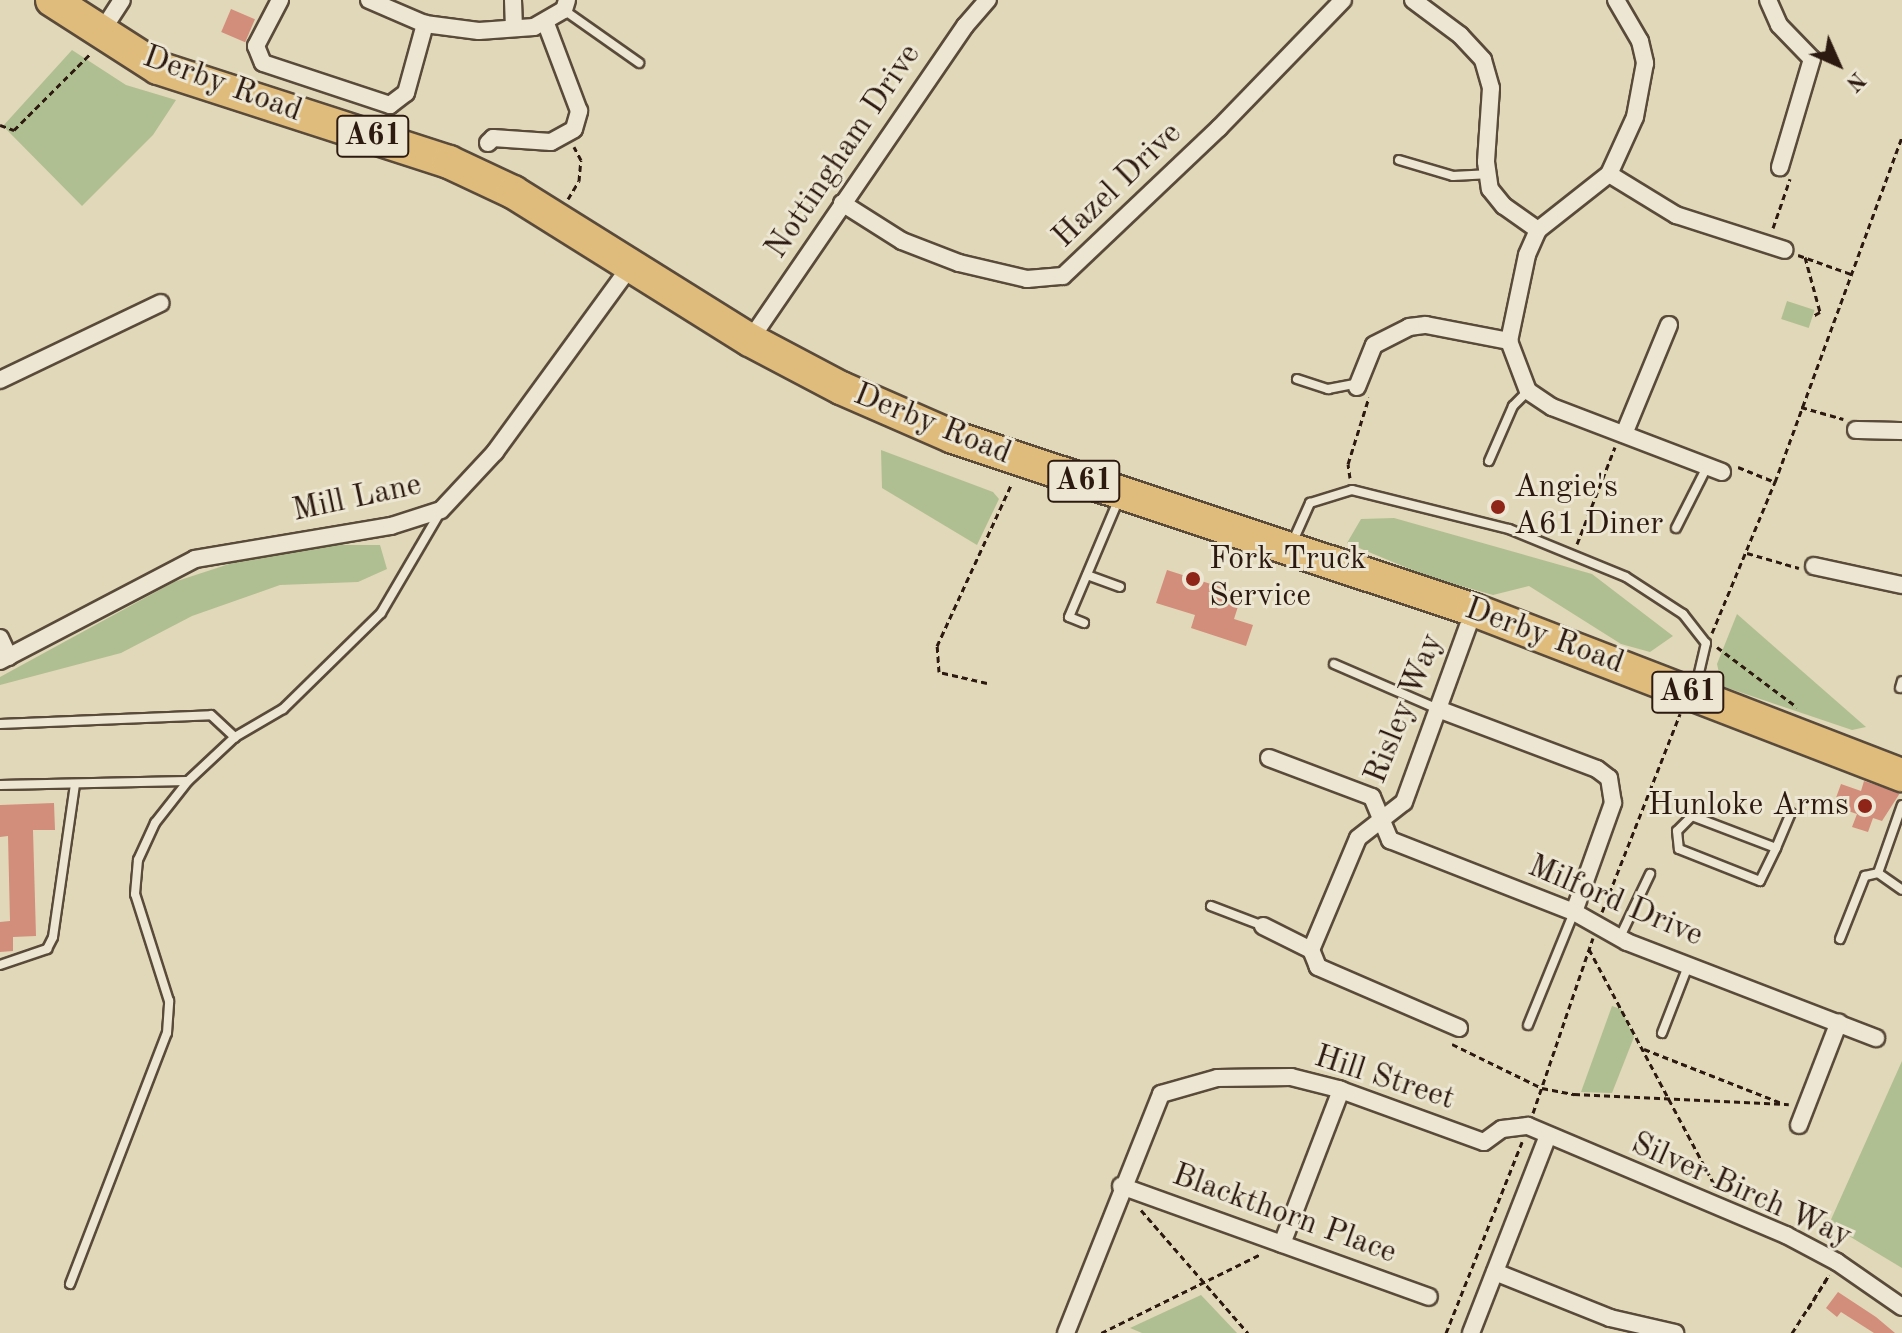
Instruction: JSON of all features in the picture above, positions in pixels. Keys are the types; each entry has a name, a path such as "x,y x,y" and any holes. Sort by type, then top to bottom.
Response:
{"highway":[{"name":"Derby Road","path":"52,0 100,34 158,68 214,89 449,162 513,192 750,340 841,388 1022,462 1474,610 1902,775"}],"street":[{"path":"100,34 122,0"},
{"path":"280,0 256,46 263,63 390,105 406,93 425,24"},
{"path":"369,0 425,24 479,31 545,21 566,5"},
{"path":"513,0 514,28"},
{"name":"Nottingham Drive","path":"750,340 965,26 988,0"},
{"name":"Hazel Drive","path":"842,203 902,241 959,263 1027,279 1063,276 1219,128 1343,0"},
{"path":"1413,0 1460,35 1483,60 1491,88 1486,174 1504,206 1538,230"},
{"path":"1616,0 1640,41 1645,63 1635,117 1609,174 1538,230 1527,255 1509,341 1528,391 1552,407 1715,470"},
{"path":"1768,0 1779,25 1812,59 1780,167"},
{"path":"488,143 493,138 551,142 574,129 579,111 545,21"},
{"path":"1609,174 1676,215 1785,250"},
{"name":"Mill Lane","path":"4,659 195,559 391,526 441,510 495,452 632,264"},
{"path":"0,380 161,303"},
{"path":"1358,385 1374,345 1409,327 1426,325 1509,341"},
{"path":"1622,434 1669,325"},
{"path":"1856,430 1902,431"},
{"path":"1814,566 1902,585"},
{"name":"Risley Way","path":"1311,950 1358,838 1404,802 1474,610"},
{"path":"0,638 4,659"},
{"path":"1438,709 1597,769 1609,778 1613,803 1574,912"},
{"name":"Milford Drive","path":"1269,758 1372,797 1379,821 1390,840 1574,912 1619,938 1876,1038"},
{"path":"1263,926 1311,950 1318,967 1459,1028"},
{"path":"1799,1125 1839,1022"},
{"name":"Hill Street","path":"1066,1333 1121,1186 1161,1094 1217,1078 1291,1077 1341,1090 1484,1142 1502,1129 1528,1126"},
{"path":"1282,1244 1341,1090"},
{"path":"1471,1333 1548,1136 1528,1126"},
{"name":"Silver Birch Way","path":"1548,1136 1837,1262 1901,1302"},
{"name":"Blackthorn Place","path":"1121,1186 1429,1297"},
{"path":"1495,1272 1607,1326 1675,1333"}],"lane":[{"path":"566,5 639,63"},
{"path":"1399,160 1453,176 1486,174"},
{"path":"1297,379 1328,389 1358,385"},
{"path":"1489,461 1513,406 1528,391"},
{"path":"1676,528 1715,470"},
{"path":"1290,548 1310,503 1352,490 1509,529 1626,577 1671,607 1706,643 1691,693"},
{"path":"1084,623 1069,617 1122,493"},
{"path":"70,1284 167,1033 169,1001 135,894 138,860 155,823 188,781 235,737 283,709 381,613 441,510"},
{"path":"1087,575 1120,587"},
{"path":"1334,664 1438,709"},
{"path":"0,724 211,715 235,737"},
{"path":"0,785 188,781"},
{"path":"0,965 47,949 53,937 75,785"},
{"path":"1878,873 1902,805"},
{"path":"1776,848 1692,816 1677,831 1679,849 1760,881 1776,848 1791,813"},
{"path":"1840,939 1865,876 1878,873 1902,890"},
{"path":"1619,938 1650,874"},
{"path":"1211,906 1263,926"},
{"path":"1528,1025 1574,912"},
{"path":"1662,1033 1688,965"}],"path":[{"path":"0,125 14,130 88,61 100,34"},
{"path":"1807,738 1805,714 1723,649 1706,643 1775,482 1902,136"},
{"path":"1767,245 1790,179 1780,167"},
{"path":"1785,250 1851,274"},
{"path":"1805,257 1820,312 1813,316"},
{"path":"1352,490 1348,464 1369,397 1358,385"},
{"path":"1801,407 1840,417"},
{"path":"1572,554 1622,434"},
{"path":"987,683 939,672 937,646 1022,462"},
{"path":"1715,470 1736,466 1775,482"},
{"path":"1747,553 1804,570 1814,566"},
{"path":"1446,1333 1528,1126 1597,926 1691,693"},
{"path":"1589,949 1728,1212"},
{"path":"1644,1049 1786,1104"},
{"path":"1542,1088 1671,1101 1807,1105"},
{"path":"1121,1186 1248,1333"},
{"path":"1101,1333 1282,1244"},
{"path":"1808,1309 1837,1262"},
{"path":"1792,1333 1837,1262"}],"green space":[{"path":"72,50 126,85 176,100 153,135 82,206 3,126"},
{"path":"1787,301 1815,310 1809,328 1781,319"},
{"path":"881,450 993,492 999,499 977,545 882,488"},
{"path":"1394,518 1592,574 1673,636 1650,652 1621,644 1529,586 1493,595 1429,577 1347,543 1361,519"},
{"path":"338,545 380,545 387,569 358,582 280,585 192,616 121,653 0,685 0,677 174,582 266,552"},
{"path":"1737,614 1866,727 1852,730 1722,686 1717,664"},
{"path":"1612,1006 1621,1009 1634,1037 1612,1093 1581,1092"},
{"path":"1902,1061 1902,1268 1829,1224"},
{"path":"1201,1295 1237,1333 1142,1333 1130,1328"}],"building":[{"path":"231,9 255,19 245,42 221,32"},
{"path":"1167,570 1242,594 1234,619 1253,625 1246,646 1191,628 1195,615 1156,603"},
{"name":"Hunloke Arms","path":"1864,781 1900,793 1882,821 1873,818 1868,832 1852,827 1857,814 1833,806 1841,784 1861,791"},
{"path":"54,803 55,830 33,830 36,936 13,937 13,951 0,952 0,922 10,921 8,836 0,837 0,805"},
{"path":"1838,1292 1895,1333 1874,1333 1841,1312 1837,1317 1826,1308"}],"place":[{"name":"Angie's A61 Diner","path":"1498,507"},
{"name":"Fork Truck Service","path":"1193,579"},
{"name":"Hunloke Arms","path":"1865,806"}]}
